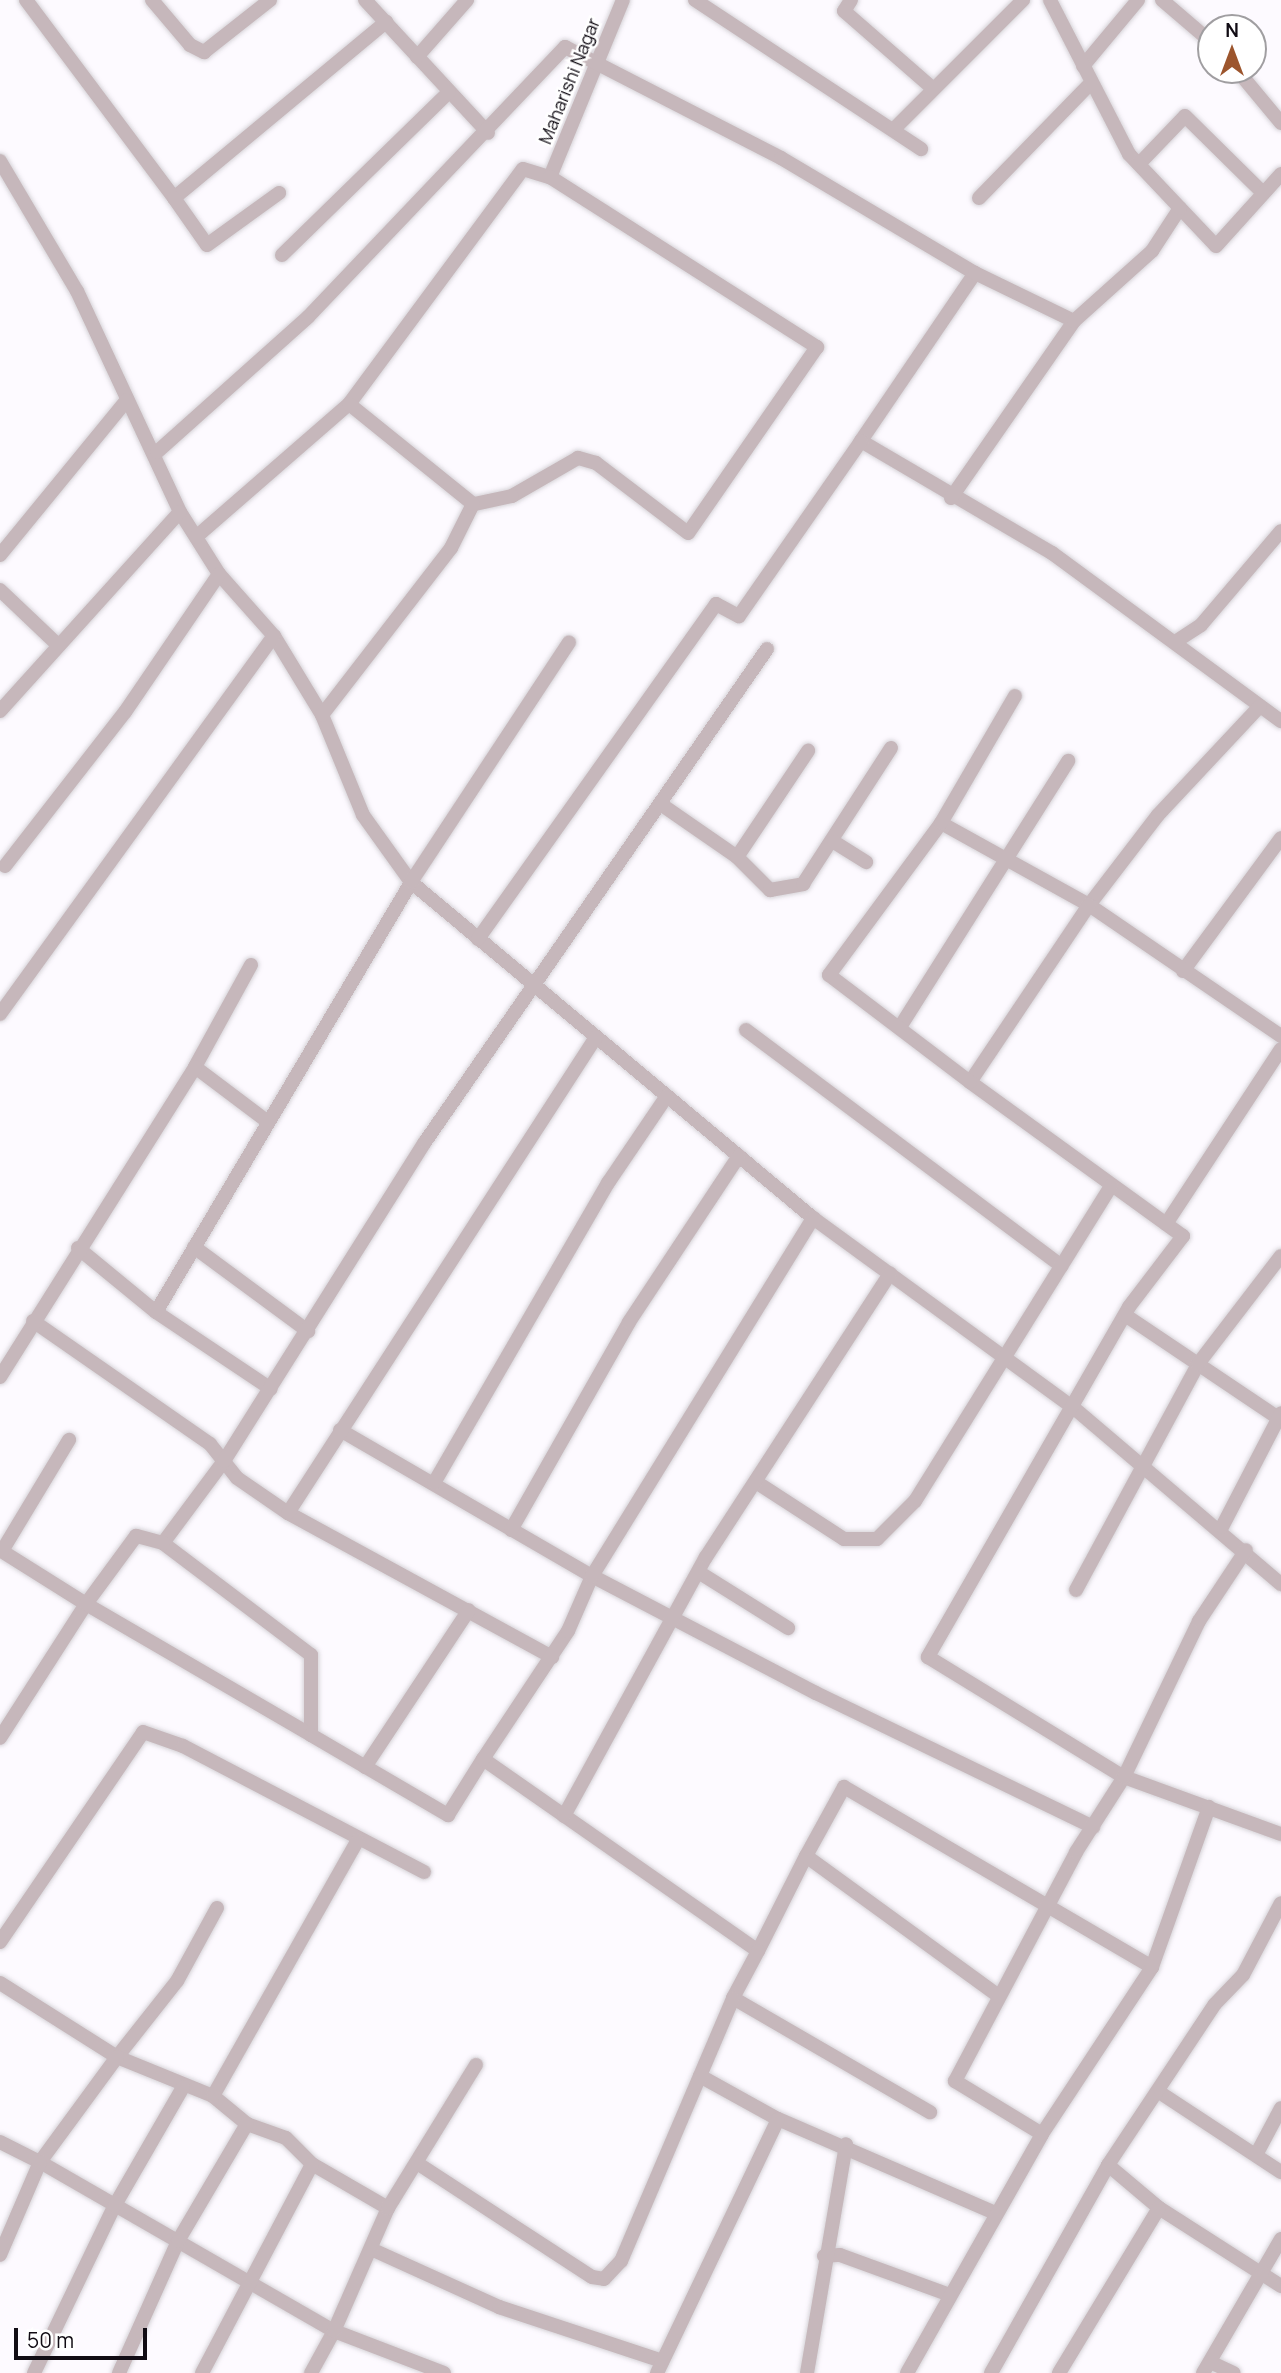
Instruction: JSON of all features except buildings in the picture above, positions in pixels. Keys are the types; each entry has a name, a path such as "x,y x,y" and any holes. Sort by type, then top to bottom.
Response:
{"street":[{"path":"26,0 207,245 279,193"},
{"path":"152,0 190,45 204,52 270,0"},
{"path":"365,0 488,133"},
{"path":"417,57 467,0"},
{"name":"Maharishi Nagar","path":"551,177 623,0"},
{"path":"695,0 921,149"},
{"path":"851,0 844,11 931,88"},
{"path":"893,130 931,88 947,80 1023,0"},
{"path":"1050,0 1091,83 1139,164 1216,246 1281,174"},
{"path":"1083,66 1138,0"},
{"path":"1162,0 1197,30"},
{"path":"174,198 386,22"},
{"path":"157,452 309,317 464,148 488,133 565,47 781,158 975,273 1073,321"},
{"path":"979,198 1091,83"},
{"path":"1249,84 1281,123"},
{"path":"282,255 449,92"},
{"path":"1139,164 1185,116 1263,193"},
{"path":"0,161 77,291 127,400 157,452 180,512 219,574 274,636 322,715 363,815 411,882 813,1218 1073,1408 1139,1465 1222,1527 1281,1584"},
{"path":"196,537 349,404 523,169 551,177 817,347 688,533 596,463 578,458 512,496 473,504"},
{"path":"951,498 1073,321 1152,251 1180,208"},
{"path":"478,939 716,604 739,615 975,273"},
{"path":"0,555 127,400"},
{"path":"349,404 473,504"},
{"path":"861,441 951,498 1052,553 1281,721"},
{"path":"322,715 451,548 473,504"},
{"path":"0,711 180,512"},
{"path":"1175,642 1200,625 1279,537"},
{"path":"5,866 125,712 219,574"},
{"path":"0,590 58,645"},
{"path":"0,1014 274,636"},
{"path":"156,1312 411,882 569,642"},
{"path":"163,1543 224,1461 309,1331 425,1142 662,805 767,649"},
{"path":"1015,695 941,823 829,975 970,1082 1183,1236 1125,1315 928,1657 1124,1777 1281,1834"},
{"path":"970,1082 1089,905 1158,815 1260,706"},
{"path":"662,805 737,857 770,890 803,884 834,842 891,748"},
{"path":"737,857 808,751"},
{"path":"900,1027 1008,861 1068,761"},
{"path":"941,823 1089,905 1281,1035"},
{"path":"1183,971 1281,838"},
{"path":"834,842 866,862"},
{"path":"0,1377 78,1248 195,1067 251,965"},
{"path":"746,1030 1062,1266"},
{"path":"288,1513 596,1037"},
{"path":"1166,1224 1281,1049"},
{"path":"195,1067 268,1122"},
{"path":"434,1483 608,1183 667,1097"},
{"path":"511,1530 629,1322 739,1156"},
{"path":"756,1482 844,1539 877,1539 915,1501 1002,1356 1112,1185"},
{"path":"69,1440 1,1551 86,1604 448,1815 552,1657 592,1576 813,1218"},
{"path":"194,1247 309,1331"},
{"path":"78,1248 156,1312 271,1389"},
{"path":"1076,1590 1139,1465 1198,1364 1281,1256"},
{"path":"564,1816 670,1617 890,1274"},
{"path":"1125,1315 1280,1417 1222,1527"},
{"path":"33,1321 210,1444 237,1478 288,1513 552,1657"},
{"path":"340,1430 592,1576 1093,1827"},
{"path":"0,1738 86,1604 136,1536 163,1543 311,1655 311,1735"},
{"path":"1042,2134 955,2081 997,1995 1046,1906 1124,1777 1166,1681 1246,1550"},
{"path":"700,1573 789,1628"},
{"path":"365,1767 470,1610"},
{"path":"0,1942 143,1732 183,1746 357,1841 424,1872"},
{"path":"483,1759 758,1951"},
{"path":"419,2165 592,2277 604,2279 621,2261 733,1998 844,1787 1152,1966"},
{"path":"907,2373 947,2294 1042,2134 1152,1966 1209,1807"},
{"path":"213,2096 357,1841"},
{"path":"806,1856 997,1995"},
{"path":"993,2372 1108,2165 1215,2004 1243,1975 1281,1903"},
{"path":"0,2255 40,2162 177,1981 217,1908"},
{"path":"0,1983 117,2057 183,2087 213,2096 247,2124 286,2138 312,2164 388,2208"},
{"path":"733,1998 930,2112"},
{"path":"311,2373 334,2331 388,2208 419,2165 476,2065"},
{"path":"700,2076 778,2119 846,2144 995,2213"},
{"path":"34,2373 115,2204 183,2087"},
{"path":"1159,2092 1281,2172"},
{"path":"1256,2155 1281,2108"},
{"path":"371,2249 499,2307 659,2367 778,2119"},
{"path":"119,2373 178,2241 247,2124"},
{"path":"0,2142 115,2204 334,2331 444,2373"},
{"path":"807,2373 824,2256 846,2144"},
{"path":"202,2373 248,2281 312,2164"},
{"path":"1108,2165 1159,2208 1281,2286"},
{"path":"1059,2373 1159,2208"},
{"path":"1234,2373 1207,2368 1263,2276 1281,2239"},
{"path":"824,2256 840,2255 947,2294"}]}
